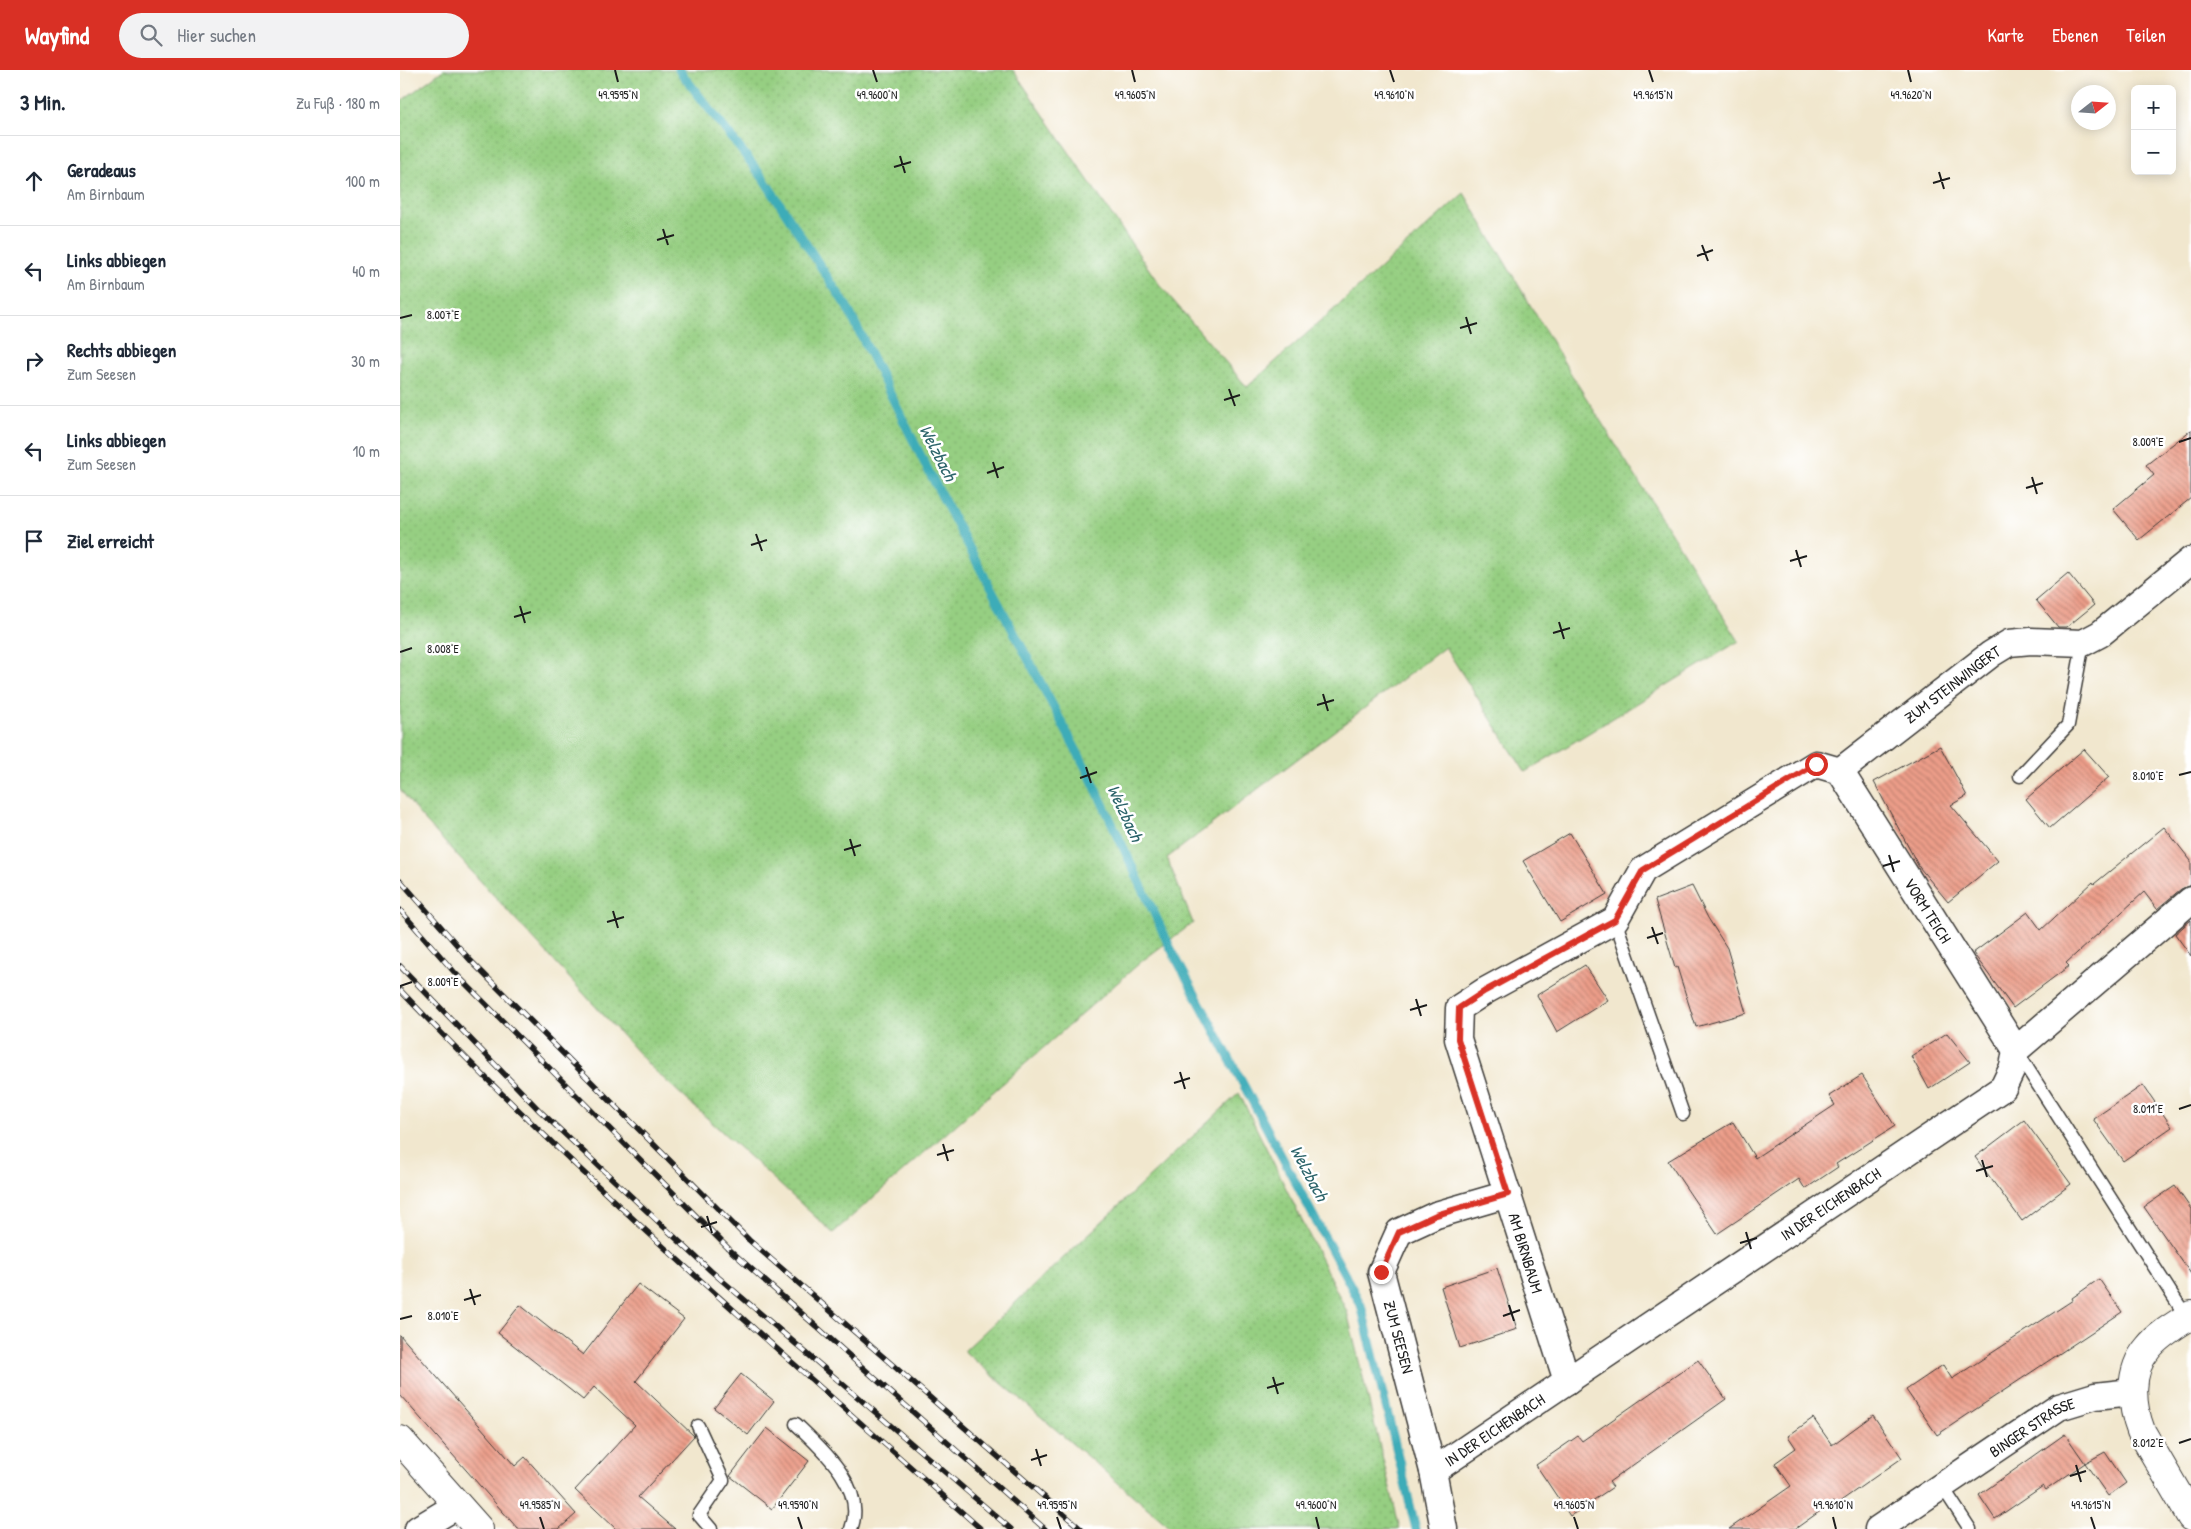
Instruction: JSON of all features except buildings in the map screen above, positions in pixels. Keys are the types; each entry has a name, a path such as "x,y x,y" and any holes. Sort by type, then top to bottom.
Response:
{"street":[{"path":"2083,643 2100,634 2191,560"},
{"name":"ZUM STEINWINGERT","path":"1840,771 1991,654 2010,643 2032,641 2083,643"},
{"path":"1615,920 1643,870 1816,764 1840,771"},
{"name":"VORM TEICH","path":"1840,771 2016,1050"},
{"path":"2016,1050 2191,900"},
{"name":"AM BIRNBAUM","path":"1567,1381 1458,1039 1459,1008 1485,991 1615,920"},
{"name":"IN DER EICHENBACH","path":"1433,1471 2003,1088 2013,1067 2016,1050"},
{"name":"ZUM SEESEN","path":"1444,1529 1433,1471 1381,1272 1399,1232 1436,1215 1508,1194"},
{"path":"2189,1316 2158,1338 2146,1350 2139,1364 2132,1392 2135,1416 2141,1431 2191,1517"},
{"name":"BINGER STRASSE","path":"1878,1529 2059,1407 2095,1396 2132,1392"},
{"path":"400,1440 479,1529"},
{"path":"418,1529 458,1505"}],"lane":[{"path":"2020,776 2068,725 2083,643"},
{"path":"1615,920 1683,1114"},
{"path":"2016,1050 2085,1160 2189,1316"},
{"path":"796,1424 824,1452 843,1478 853,1500 854,1522 851,1529"},
{"path":"698,1426 723,1480 698,1515 711,1529"},
{"path":"1942,1486 1970,1529"}],"green space":[{"path":"443,70 1013,70 1159,284 1247,387 1464,193 1568,369 1739,641 1525,772 1445,647 1167,858 1193,923 1142,961 833,1233 651,1067 419,814 400,789 400,102"},
{"path":"1239,1093 1347,1312 1400,1529 1172,1529 964,1351"}],"waterway":[{"name":"Welzbach","path":"679,70 763,178 847,307 927,468 1089,774 1170,947 1361,1305 1416,1529"}],"railway":[{"path":"400,880 471,961 749,1240 1081,1529"},
{"path":"400,910 456,974 730,1250 1045,1529"},
{"path":"400,966 540,1111 711,1271 1011,1529"},
{"path":"400,990 540,1131 684,1266 981,1529"}],"route":[{"path":"1381,1272 1399,1232 1436,1215 1508,1194 1458,1039 1459,1008 1485,991 1615,920 1643,870 1816,764"}]}
